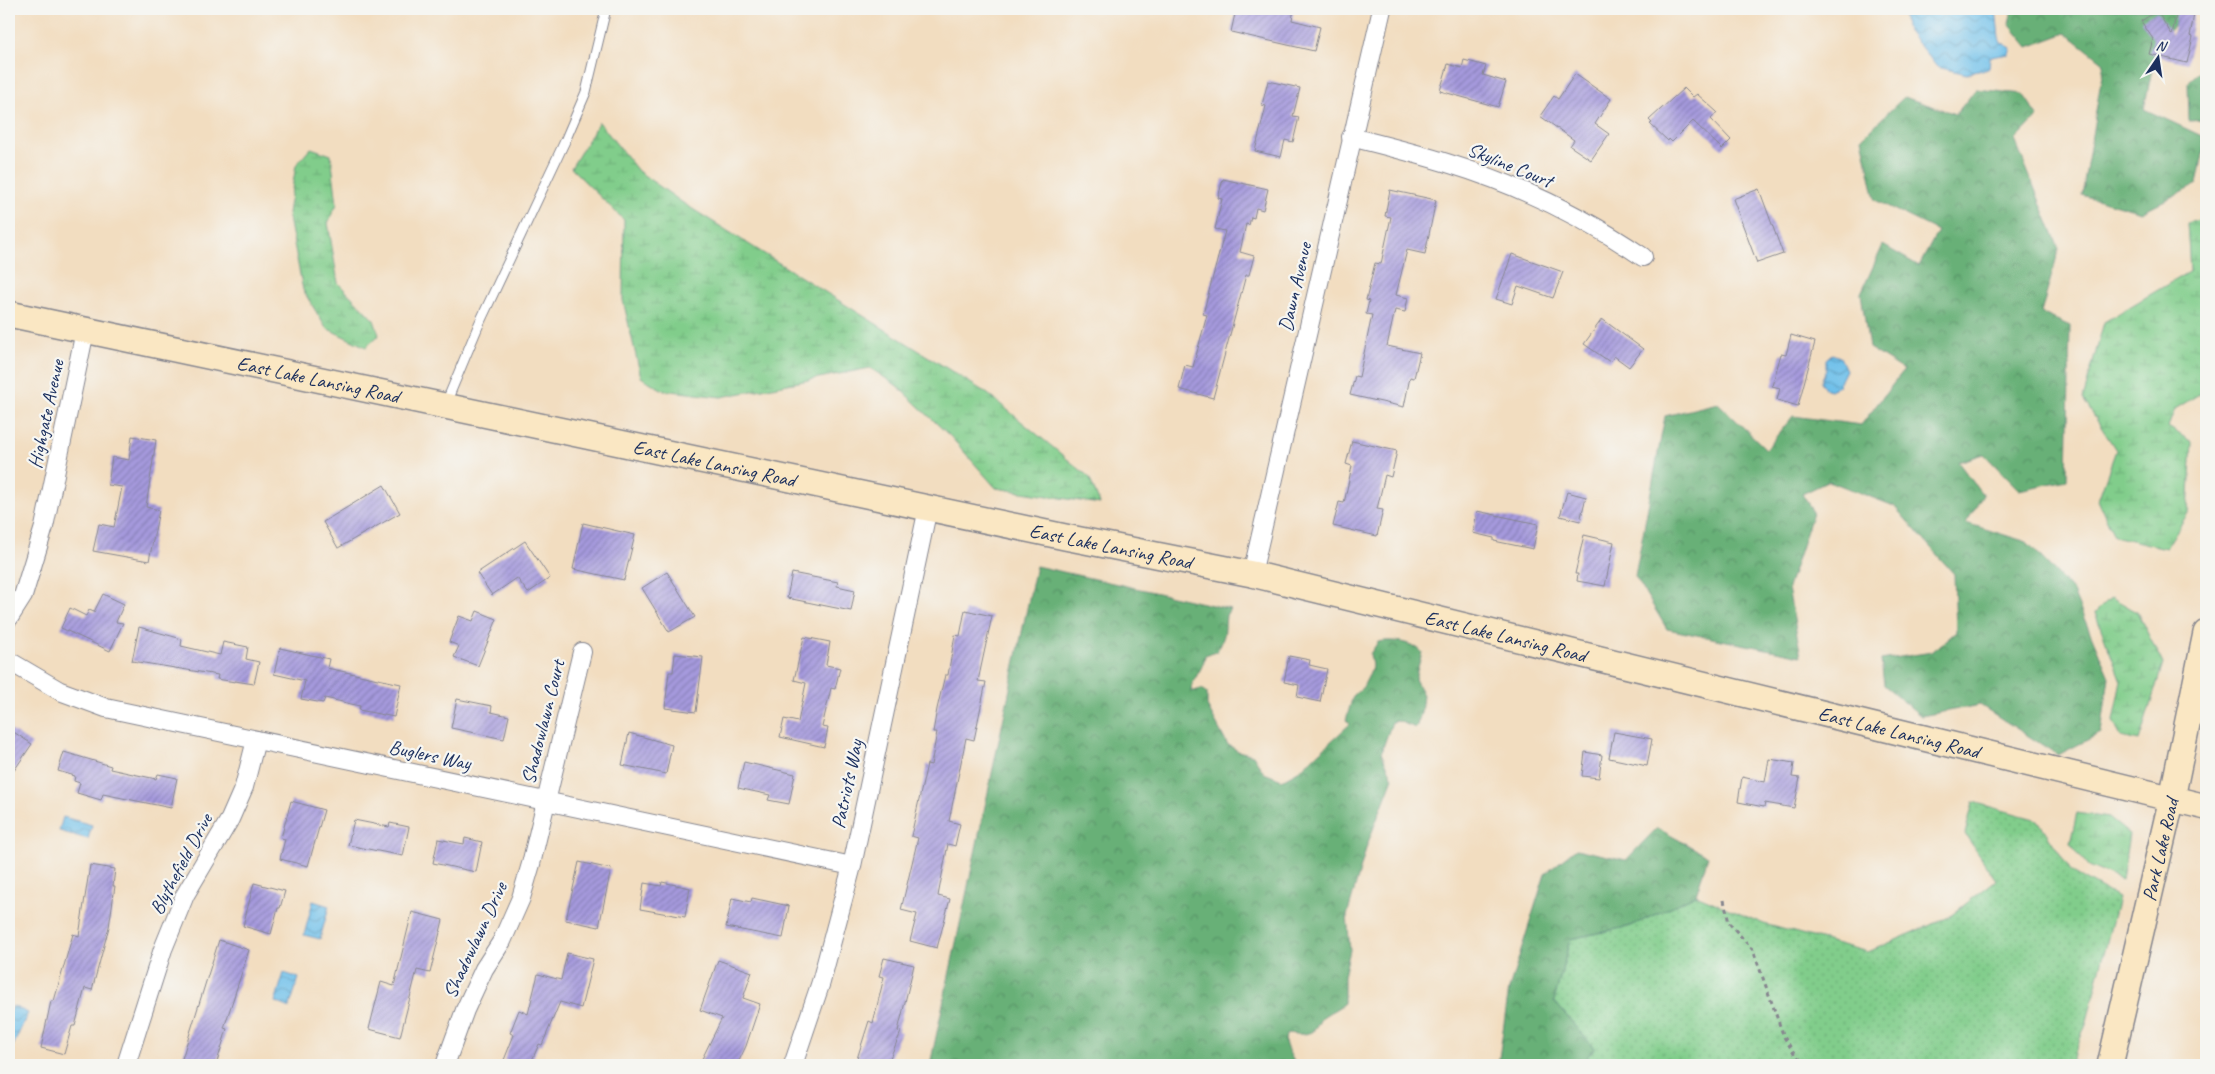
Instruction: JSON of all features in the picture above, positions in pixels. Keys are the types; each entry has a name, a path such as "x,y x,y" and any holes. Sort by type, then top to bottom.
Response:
{"main road":[{"name":"East Lake Lansing Road","path":"9,314 928,508 1252,574 2172,798 2206,808"},
{"name":"Park Lake Road","path":"2110,1065 2172,798 2206,633"}],"street":[{"name":"Dawn Avenue","path":"1252,574 1351,137 1382,9"},
{"name":"Skyline Court","path":"1351,137 1447,163 1517,189 1593,225 1643,257"},
{"name":"Highgate Avenue","path":"9,618 23,596 44,527 85,331"},
{"name":"Patriots Way","path":"793,1065 821,982 852,866 928,508"},
{"name":"Shadowlawn Court","path":"546,802 582,652"},
{"name":"Buglers Way","path":"9,661 60,691 106,708 852,866"},
{"name":"Blythefield Drive","path":"126,1065 166,940 186,892 230,819 244,786 256,740"},
{"name":"Shadowlawn Drive","path":"445,1065 465,1010 484,969 502,941 520,898 546,802"}],"lane":[{"path":"445,406 478,324 565,141 586,92 606,9"}],"path":[{"path":"1724,900 1729,923 1753,950 1784,1037 1796,1056 1808,1065"}],"green space":[{"path":"2012,9 2184,9 2189,12 2158,39 2144,109 2206,138 2197,184 2141,212 2082,195 2104,63 2066,33 2028,47 2009,24"},
{"path":"2206,66 2206,120 2189,121 2188,82"},
{"path":"1976,89 2023,94 2038,116 2015,140 2059,249 2041,313 2070,326 2067,480 2019,490 1984,454 1958,462 1983,495 1966,523 2027,542 2072,590 2109,677 2101,733 2058,755 1980,705 1921,716 1884,685 1881,660 1932,652 1956,632 1954,574 1894,506 1829,481 1802,494 1813,512 1788,588 1801,656 1667,629 1635,576 1665,416 1718,403 1766,449 1793,416 1861,425 1904,370 1869,348 1861,293 1883,245 1919,266 1938,231 1875,200 1862,138 1904,97 1956,114"},
{"path":"599,122 638,171 683,203 988,394 1089,477 1100,504 996,488 951,437 896,385 870,368 721,397 663,390 641,377 623,300 624,220 571,168"},
{"path":"311,148 331,155 337,204 328,223 338,283 374,320 379,335 366,347 326,328 303,290 288,213 296,165"},
{"path":"2206,218 2206,390 2175,409 2168,427 2192,442 2188,513 2166,548 2114,536 2098,500 2116,450 2083,399 2104,322 2190,271 2187,223"},
{"path":"1036,566 1230,609 1226,615 1225,633 1220,645 1217,651 1205,655 1191,692 1201,689 1207,693 1207,706 1227,744 1238,751 1253,755 1264,773 1282,780 1300,770 1350,724 1346,720 1353,696 1363,687 1369,675 1372,666 1370,654 1378,642 1402,642 1422,652 1415,679 1423,695 1421,713 1416,728 1398,721 1392,722 1381,753 1393,778 1367,845 1347,916 1350,950 1344,976 1344,1003 1323,1017 1311,1032 1304,1034 1287,1033 1285,1042 1295,1065 930,1065"},
{"path":"2111,597 2137,612 2163,664 2139,741 2121,737 2113,721 2121,681 2095,613"},
{"path":"1973,802 2038,820 2071,871 2118,898 2087,1021 2070,1065 1581,1065 1594,1048 1554,1001 1570,939 1631,926 1696,895 1764,924 1868,952 1949,917 1996,880 1965,834"},
{"path":"2077,813 2109,818 2129,834 2122,880 2088,866 2070,843"},
{"path":"1657,828 1708,856 1696,895 1631,926 1570,939 1554,1001 1594,1048 1581,1065 1498,1065 1509,989 1545,874 1576,849 1626,860"}],"water":[{"path":"1903,9 1996,9 1999,37 2001,42 2011,48 2009,54 1990,57 1989,68 1967,74 1937,67 1905,27"},
{"path":"1832,354 1840,357 1846,370 1838,386 1831,390 1824,388 1821,381 1826,370 1826,359"},
{"path":"63,817 92,825 88,839 59,831"},
{"path":"313,901 329,906 320,939 304,935"},
{"path":"284,973 299,978 289,1008 275,1002"},
{"path":"13,1006 28,1013 13,1046 9,1044 9,1014"}],"building":[{"path":"1236,9 1294,9 1292,20 1320,27 1314,51 1231,32"},
{"path":"2177,10 2194,14 2190,36 2193,37 2187,63 2149,54 2153,39 2141,21 2157,11 2172,35"},
{"path":"1464,60 1486,66 1483,75 1506,82 1498,107 1440,91 1448,64 1462,68"},
{"path":"1575,74 1611,99 1595,124 1609,134 1591,160 1570,146 1574,140 1540,116 1554,96 1558,99"},
{"path":"1268,81 1300,88 1293,116 1299,117 1293,142 1285,140 1281,157 1255,151 1266,106 1262,105"},
{"path":"1684,88 1693,97 1697,94 1717,112 1711,119 1731,140 1722,149 1693,121 1672,142 1669,139 1668,141 1650,124 1652,123 1649,120"},
{"path":"1223,179 1268,189 1263,210 1256,208 1254,218 1251,217 1249,225 1246,224 1240,252 1254,256 1249,275 1246,275 1213,398 1179,389 1185,365 1193,367 1207,315 1203,314 1225,231 1215,229 1222,199 1218,198"},
{"path":"1759,189 1783,254 1757,263 1733,199"},
{"path":"1390,190 1436,200 1425,254 1407,250 1396,295 1408,298 1405,312 1395,310 1387,346 1420,353 1414,378 1410,377 1404,407 1350,395 1355,376 1359,377 1372,315 1366,314 1369,301 1366,300 1375,263 1381,264 1391,217 1385,216"},
{"path":"1512,254 1563,272 1553,298 1518,286 1512,304 1496,299"},
{"path":"1602,319 1643,349 1629,367 1614,356 1610,362 1584,344"},
{"path":"1791,335 1815,342 1798,406 1777,400 1780,388 1772,386 1781,354 1786,355"},
{"path":"132,436 156,440 146,507 159,510 149,561 93,551 99,524 114,527 122,487 108,485 112,457 129,460"},
{"path":"1352,441 1397,451 1391,477 1385,475 1377,509 1383,510 1377,536 1333,526 1339,502 1344,503 1352,466 1346,464"},
{"path":"384,485 400,513 338,548 323,522"},
{"path":"1567,492 1586,497 1580,521 1560,516"},
{"path":"1477,511 1538,524 1533,549 1494,541 1494,538 1473,533"},
{"path":"583,523 635,535 624,580 573,569"},
{"path":"1584,535 1614,542 1605,586 1577,581 1578,574 1575,574"},
{"path":"525,541 550,578 528,593 517,578 492,595 477,573"},
{"path":"667,572 695,617 669,632 642,588"},
{"path":"792,573 838,582 837,586 855,590 851,611 787,598"},
{"path":"103,594 124,604 116,622 123,623 110,651 61,628 70,608 86,616 89,610 94,612"},
{"path":"965,610 992,616 978,681 986,682 974,740 966,738 949,821 960,824 955,846 948,844 938,896 950,899 937,948 910,941 917,914 901,910 918,838 911,836 927,764 931,765 937,732 933,732 937,709 945,675 948,675 955,635 960,636"},
{"path":"477,611 497,619 478,666 454,657 459,646 449,642 459,616 473,621"},
{"path":"139,627 182,639 181,646 220,655 223,642 248,647 246,659 259,662 254,684 217,679 218,675 132,661"},
{"path":"804,637 830,642 826,665 840,668 835,689 831,688 822,727 828,728 824,747 780,737 784,719 798,722 806,683 794,680"},
{"path":"280,648 329,659 327,668 401,684 394,717 359,710 360,706 325,698 323,703 301,699 305,681 274,674"},
{"path":"675,654 703,657 696,712 665,708 669,672 673,672"},
{"path":"1289,656 1310,660 1309,665 1327,669 1320,702 1297,697 1299,685 1284,682"},
{"path":"457,699 492,706 491,712 509,716 504,739 451,728"},
{"path":"9,729 32,744 9,778"},
{"path":"1614,732 1652,739 1647,766 1609,758"},
{"path":"629,733 672,745 666,774 622,765"},
{"path":"64,752 111,766 110,769 156,779 158,774 177,778 171,808 103,794 101,800 77,793 80,783 74,781 75,776 58,771"},
{"path":"1585,752 1602,755 1599,778 1582,776"},
{"path":"1769,759 1794,763 1792,777 1800,778 1794,808 1765,803 1764,807 1738,802 1742,777 1765,782"},
{"path":"744,762 795,774 789,804 768,800 770,795 738,788"},
{"path":"291,801 324,810 308,866 280,859 285,839 281,838"},
{"path":"354,820 389,827 390,823 409,827 403,856 348,845"},
{"path":"465,838 482,842 476,872 433,863 438,839 464,844"},
{"path":"579,862 611,869 599,927 566,920"},
{"path":"90,865 115,869 113,886 115,886 109,927 92,990 85,988 75,1026 72,1026 64,1054 41,1048 51,1001 54,1001 73,934 79,936"},
{"path":"662,882 690,888 685,917 640,909 644,883 661,886"},
{"path":"254,883 285,891 271,934 243,926"},
{"path":"732,898 751,902 752,898 789,906 783,938 726,927"},
{"path":"412,912 443,920 430,973 417,970 400,1037 369,1029 381,982 394,986"},
{"path":"219,940 249,950 224,1028 227,1029 216,1065 180,1065"},
{"path":"567,953 593,959 581,1008 560,1002 542,1045 539,1044 530,1065 518,1065 504,1060 514,1035 510,1033 519,1010 528,1014 538,974 561,980"},
{"path":"884,958 914,965 898,1031 901,1032 887,1065 855,1065 869,1021 873,1023 884,977 879,976"},
{"path":"718,960 752,972 743,998 760,1004 746,1046 737,1065 699,1065 722,1018 700,1010"}]}
